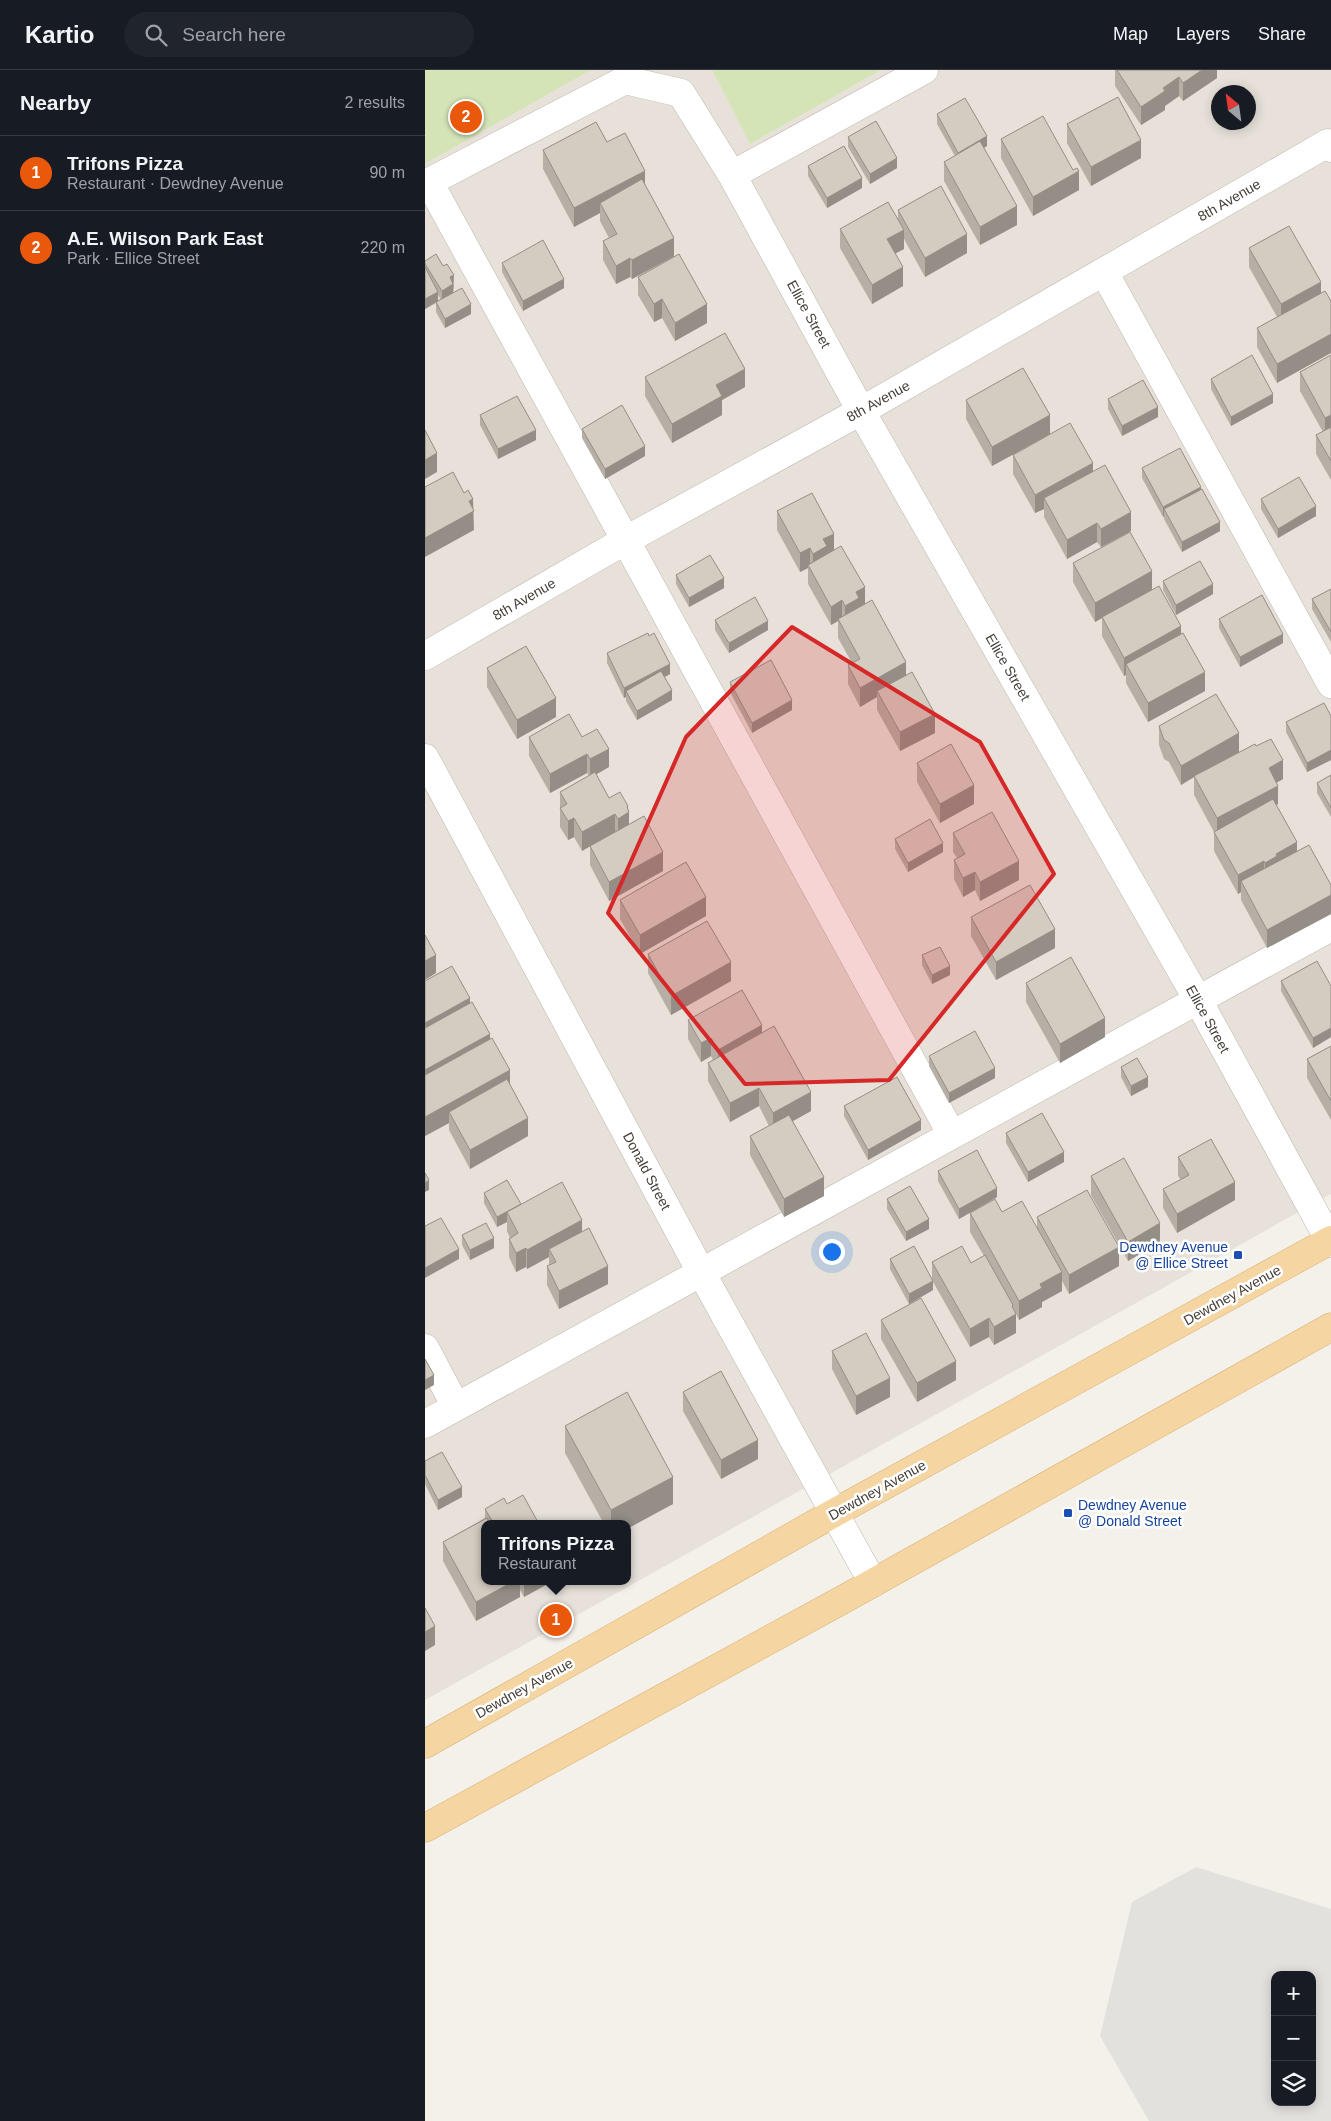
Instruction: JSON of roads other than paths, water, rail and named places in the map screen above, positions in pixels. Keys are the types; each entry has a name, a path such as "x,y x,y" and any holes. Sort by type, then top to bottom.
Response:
{"main road":[{"name":"Dewdney Avenue","path":"425,1744 834,1513 1331,1241"},
{"path":"425,1828 873,1583 1331,1327"}],"street":[{"path":"732,175 923,70"},
{"name":"Ellice Street","path":"427,183 625,80 681,93 732,175 861,411 1198,1000 1331,1241"},
{"name":"8th Avenue","path":"425,656 626,540 861,411 1330,146"},
{"path":"427,183 626,540 952,1135"},
{"path":"1104,272 1331,684"},
{"name":"Donald Street","path":"425,758 701,1272 873,1583"},
{"path":"425,1424 1331,927"},
{"path":"425,1348 457,1407"}],"place":[{"name":"A.E. Wilson Park East","path":"466,117"},
{"name":"Dewdney Avenue @ Ellice Street","path":"1238,1255"},
{"name":"Dewdney Avenue @ Donald Street","path":"1068,1513"},
{"name":"Trifons Pizza","path":"556,1620"}]}
